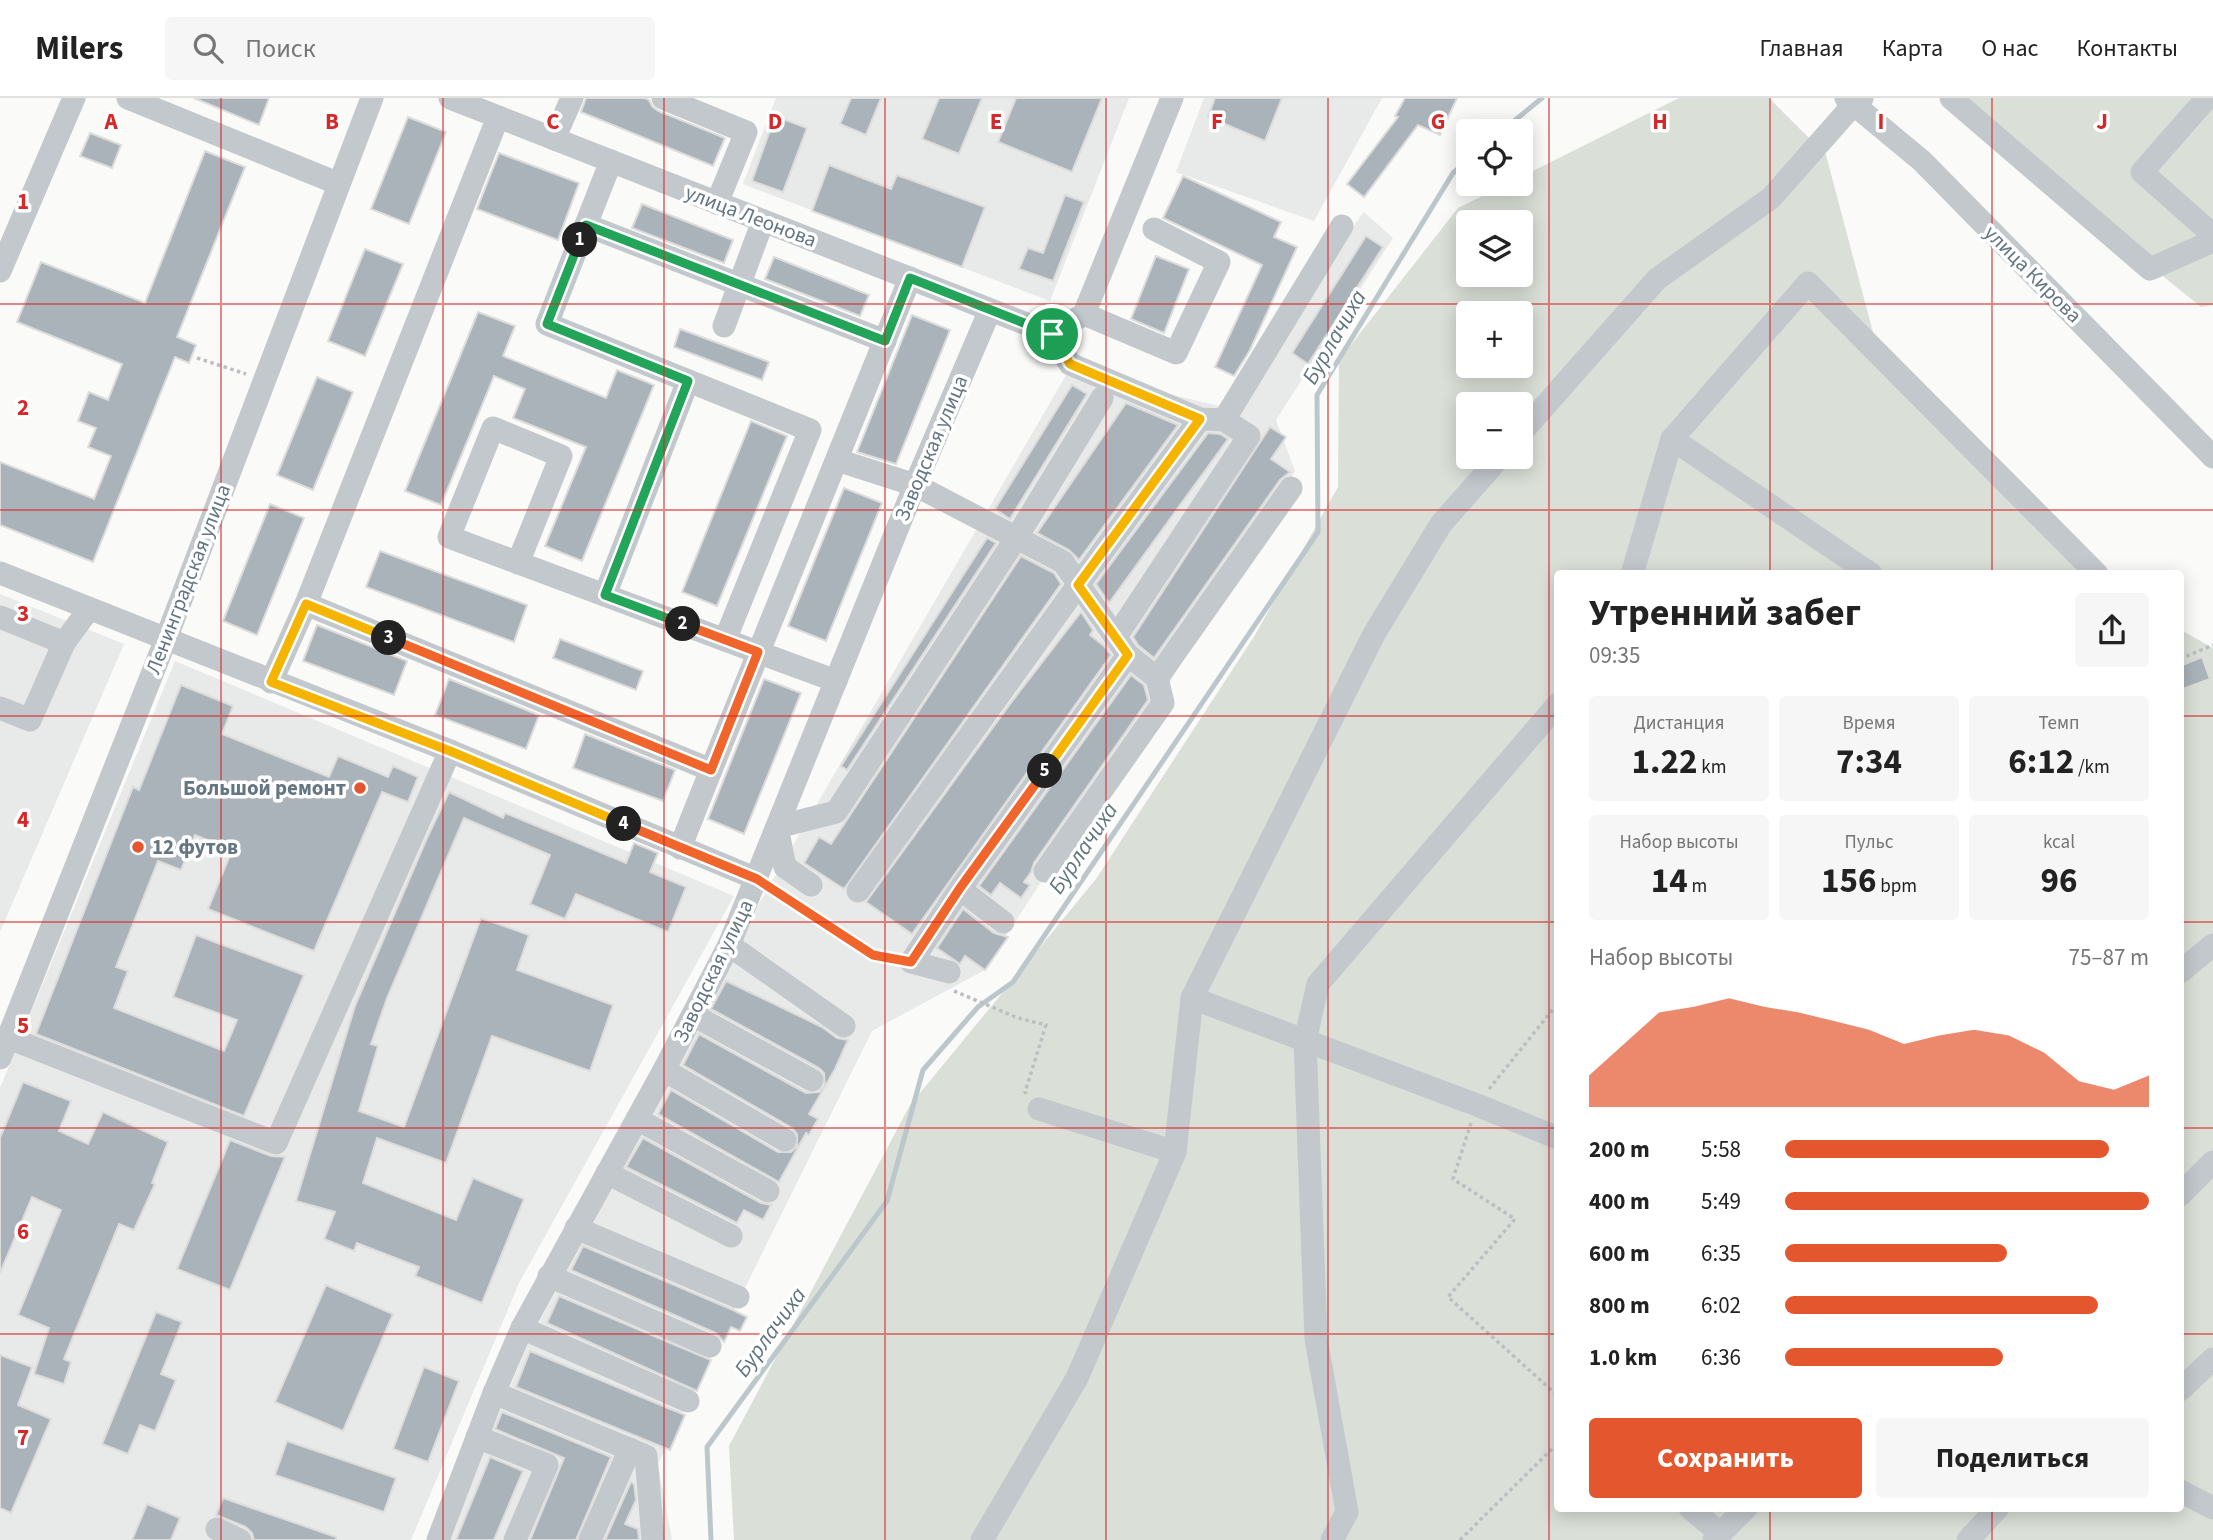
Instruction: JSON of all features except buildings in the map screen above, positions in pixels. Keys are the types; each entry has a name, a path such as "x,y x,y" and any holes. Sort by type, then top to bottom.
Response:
{"street":[{"path":"0,271 7,233 74,98"},
{"path":"128,98 327,179 337,186"},
{"name":"Ленинградская улица","path":"5,1048 166,639 372,98"},
{"name":"улица Леонова","path":"450,98 1052,334"},
{"path":"554,139 572,98"},
{"path":"946,979 911,962 1122,646 1249,436 1224,420 1200,419 1070,364 1052,334 1083,314 1172,98"},
{"path":"1951,98 2150,269 2213,241"},
{"path":"2207,98 2142,172 2213,235"},
{"path":"672,100 746,132 717,203"},
{"path":"1533,419 1657,279 1771,198 1854,100"},
{"name":"улица Кирова","path":"1854,100 1922,162 2213,457"},
{"path":"271,682 306,604 498,117"},
{"path":"611,161 547,324 810,430 840,451 915,485 1063,562 1122,646 1157,678 1163,703 1045,871"},
{"path":"724,326 763,221"},
{"path":"586,225 885,341"},
{"path":"1224,420 1342,226"},
{"path":"1083,314 1175,353 1219,262 1154,229"},
{"path":"680,848 910,278"},
{"path":"1633,570 1672,439 1808,283 2093,570"},
{"name":"Заводская улица","path":"438,1540 494,1393 523,1328 729,945 915,485 990,310"},
{"path":"605,595 688,381"},
{"path":"811,885 785,867 777,827 836,812 1017,537 1102,398"},
{"path":"858,891 1200,419"},
{"path":"517,563 561,456 493,428 449,537 517,563 836,681"},
{"path":"724,640 810,430"},
{"path":"1672,439 1865,570"},
{"path":"982,1540 1077,1378 1175,1152 1192,998 1374,634 1441,524 1489,469"},
{"path":"1157,678 1291,488"},
{"path":"0,573 450,751 757,879"},
{"path":"306,604 711,770"},
{"path":"0,708 30,720 64,643 89,609"},
{"path":"0,617 64,643"},
{"path":"1332,1540 1346,1512 1316,1339 1305,1041 1318,984 1554,709"},
{"path":"5,1048 276,1143 450,751"},
{"path":"960,888 1003,922"},
{"path":"729,945 844,1026"},
{"path":"2184,969 2213,945"},
{"path":"1192,998 1554,1136"},
{"path":"693,1015 812,1080"},
{"path":"664,1070 785,1140"},
{"path":"1039,1109 1175,1152"},
{"path":"637,1119 768,1191"},
{"path":"2184,1191 2213,1162"},
{"path":"607,1173 731,1236"},
{"path":"576,1228 738,1297"},
{"path":"549,1276 710,1346"},
{"path":"523,1328 688,1401"},
{"path":"2184,1387 2213,1359"},
{"path":"494,1393 646,1456 653,1540"},
{"path":"477,1437 547,1465 515,1540"},
{"path":"590,1540 630,1449"},
{"path":"2184,1493 2213,1508"},
{"path":"1694,1512 1717,1537 1742,1512"},
{"path":"1968,1540 1994,1512"},
{"path":"217,1529 240,1540"}],"path":[{"path":"197,358 248,375"},
{"path":"2184,657 2213,645"},
{"path":"757,879 873,955 911,962"},
{"path":"946,979 1018,1018 1046,1025 1024,1092 1039,1109"},
{"path":"1554,1008 1477,1105 1453,1179 1515,1219 1448,1297 1554,1392"},
{"path":"1460,1540 1554,1447"}],"shaded area":[{"path":"776,98 1129,98 1050,301 743,184"},
{"path":"1204,98 1382,98 1314,221 1176,172"},
{"path":"1679,98 1769,98 1826,155 1879,355 2090,570 1554,570 1554,1512 2184,1512 2184,632 2213,648 2213,1540 734,1540 729,1446 910,1105 1096,879 1255,635 1338,487 1339,360 1456,211 1456,287 1533,287 1533,210 1456,210 1482,196 1533,196 1533,171"},
{"path":"1943,98 2213,98 2213,305 2201,307"},
{"path":"1364,212 1393,238 1276,420 1295,471 1151,714 983,971 872,1031 658,1464 672,1540 446,1540 529,1341 654,1109 727,959 1069,370 1219,406"},
{"path":"0,594 124,644 0,932"},
{"path":"175,661 734,896 519,1283 411,1540 0,1540 0,1088"}],"waterway":[{"name":"Бурлачиха","path":"1517,119 1542,98"},
{"name":"Бурлачиха","path":"711,1540 707,1447 887,1201 923,1070 978,1007 1013,982 1318,532 1317,395 1456,170"}],"place":[{"name":"Большой ремонт","path":"360,788"},
{"name":"12 футов","path":"138,847"}],"route":[{"path":"586,225 885,341 910,278 1052,334 1070,364 1200,419 1078,585 1128,655 960,888 911,962 873,955 757,879 450,751 271,682 306,604 711,770 758,652 605,595 688,381 547,324 586,225"}]}
